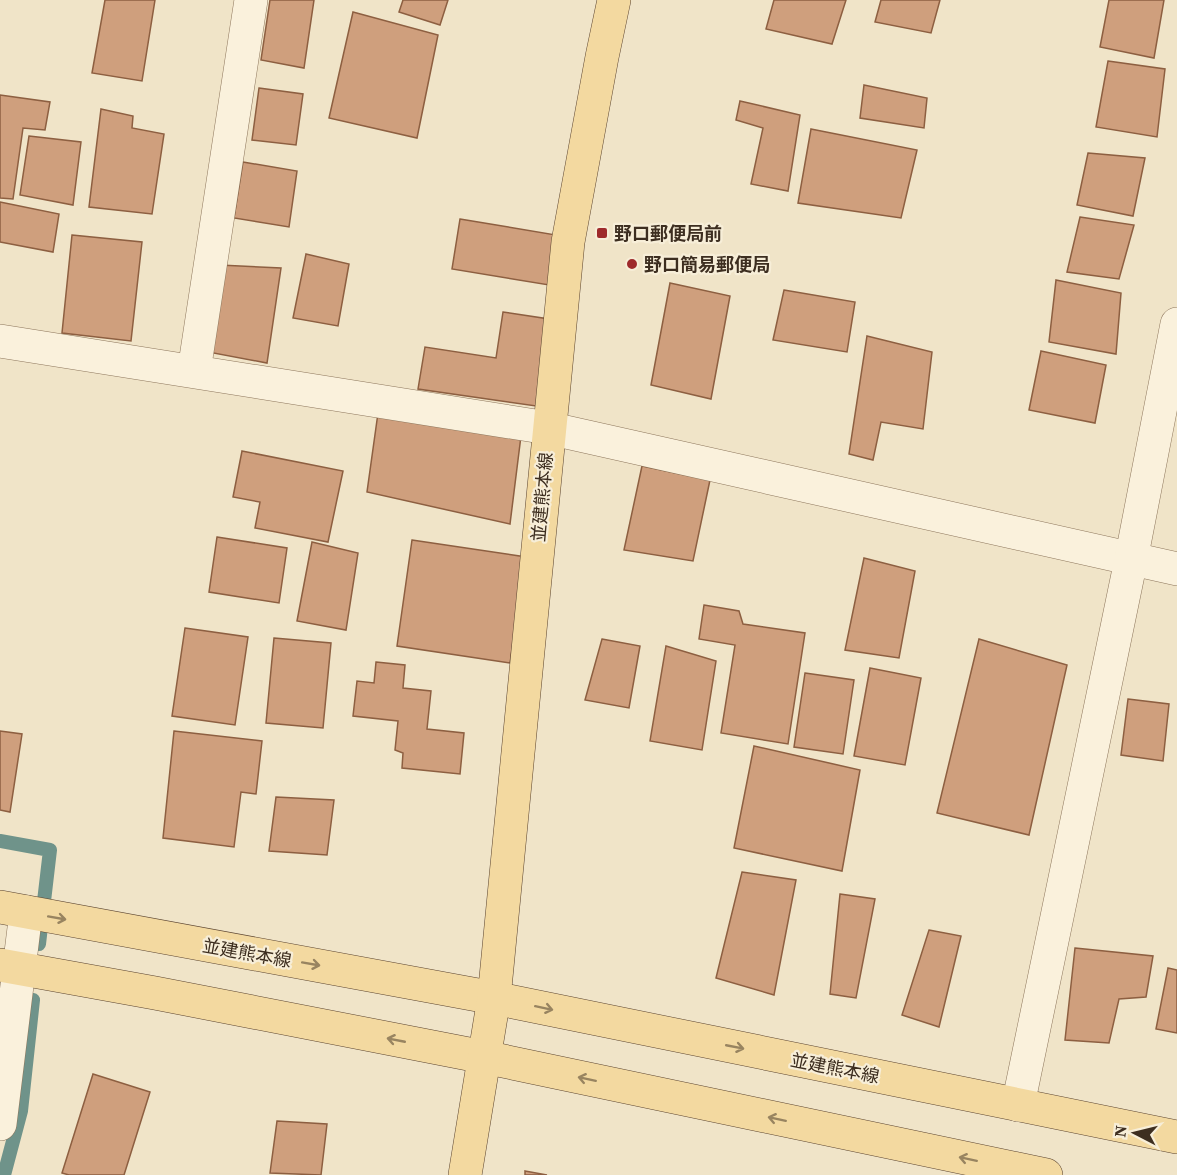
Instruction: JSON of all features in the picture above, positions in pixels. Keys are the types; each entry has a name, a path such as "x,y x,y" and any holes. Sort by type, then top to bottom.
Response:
{"main road":[{"name":"並建熊本線","path":"465,1175 494,998 568,242 614,0"},
{"name":"並建熊本線","path":"13,909 494,998 1177,1137"},
{"path":"10,967 484,1057 1004,1171 1046,1175"}],"street":[{"path":"194,371 251,0"},
{"path":"1018,1105 1131,560 1177,324"},
{"path":"0,341 548,428 1131,560 1177,568"},
{"path":"0,1124 13,909"}],"building":[{"path":"105,0 155,0 142,81 92,73"},
{"path":"270,0 314,0 304,68 261,60"},
{"path":"403,0 448,0 440,25 399,12"},
{"path":"774,0 846,0 832,44 766,29"},
{"path":"881,0 940,0 931,33 875,22"},
{"path":"1109,0 1164,0 1154,58 1100,47"},
{"path":"353,12 438,35 417,138 329,118"},
{"path":"1108,61 1165,69 1157,137 1096,127"},
{"path":"864,85 927,98 924,128 860,118"},
{"path":"259,88 303,94 296,145 252,140"},
{"path":"0,95 50,102 45,130 23,128 13,199 0,198"},
{"path":"740,101 800,115 788,191 751,184 763,128 736,120"},
{"path":"101,109 133,116 132,128 164,134 152,214 89,207"},
{"path":"811,129 917,150 901,218 798,203"},
{"path":"29,136 81,142 73,205 20,195"},
{"path":"1088,153 1145,158 1133,216 1077,205"},
{"path":"243,162 297,171 289,227 234,218"},
{"path":"0,202 59,214 53,252 0,242"},
{"path":"1080,217 1134,225 1119,279 1067,272"},
{"path":"460,219 556,235 549,285 452,269"},
{"path":"72,235 142,242 131,341 62,333"},
{"path":"306,254 349,264 338,326 293,318"},
{"path":"219,265 281,268 267,363 208,352"},
{"path":"1056,280 1121,293 1116,354 1049,342"},
{"path":"670,283 730,296 711,399 651,385"},
{"path":"784,290 855,302 847,352 773,340"},
{"path":"503,312 549,319 536,406 418,389 425,347 496,358"},
{"path":"867,336 932,352 923,429 881,422 873,460 849,454"},
{"path":"1041,351 1106,365 1095,423 1029,410"},
{"path":"378,413 521,436 510,524 367,492"},
{"path":"242,451 343,471 328,542 255,528 260,502 233,497"},
{"path":"642,466 710,480 693,561 624,550"},
{"path":"217,537 287,548 279,603 209,592"},
{"path":"412,540 526,557 510,663 397,646"},
{"path":"312,542 358,553 346,630 297,621"},
{"path":"864,558 915,571 899,658 845,650"},
{"path":"704,605 739,611 743,624 805,633 788,744 721,733 735,645 699,639"},
{"path":"185,628 248,637 235,725 172,716"},
{"path":"274,638 331,643 323,728 266,723"},
{"path":"602,639 640,646 629,708 585,700"},
{"path":"979,639 1067,665 1029,835 937,813"},
{"path":"666,646 716,661 702,750 650,741"},
{"path":"376,662 405,665 403,688 431,691 427,729 464,733 460,774 402,768 403,753 395,750 398,721 353,716 357,681 374,683"},
{"path":"870,668 921,678 905,765 854,756"},
{"path":"805,673 854,680 843,754 794,747"},
{"path":"1128,699 1169,704 1163,761 1121,755"},
{"path":"0,731 22,734 10,812 0,810"},
{"path":"174,731 262,741 256,794 241,792 234,847 163,838"},
{"path":"754,746 860,770 842,871 734,848"},
{"path":"276,797 334,800 327,855 269,851"},
{"path":"742,872 796,880 774,995 716,978"},
{"path":"840,894 875,899 856,998 830,994"},
{"path":"929,930 961,936 939,1027 902,1015"},
{"path":"1075,948 1153,956 1146,997 1119,999 1109,1043 1065,1040"},
{"path":"1168,968 1177,970 1177,1033 1156,1029"},
{"path":"93,1074 150,1092 124,1175 62,1173"},
{"path":"277,1121 327,1124 321,1175 270,1173"},
{"path":"525,1171 547,1175 525,1175"}],"waterway":[{"path":"0,841 50,850 39,944"},
{"path":"4,1175 21,1111 33,1000"}],"place":[{"name":"野口郵便局前","path":"602,233"},
{"name":"野口簡易郵便局","path":"632,264"}]}
